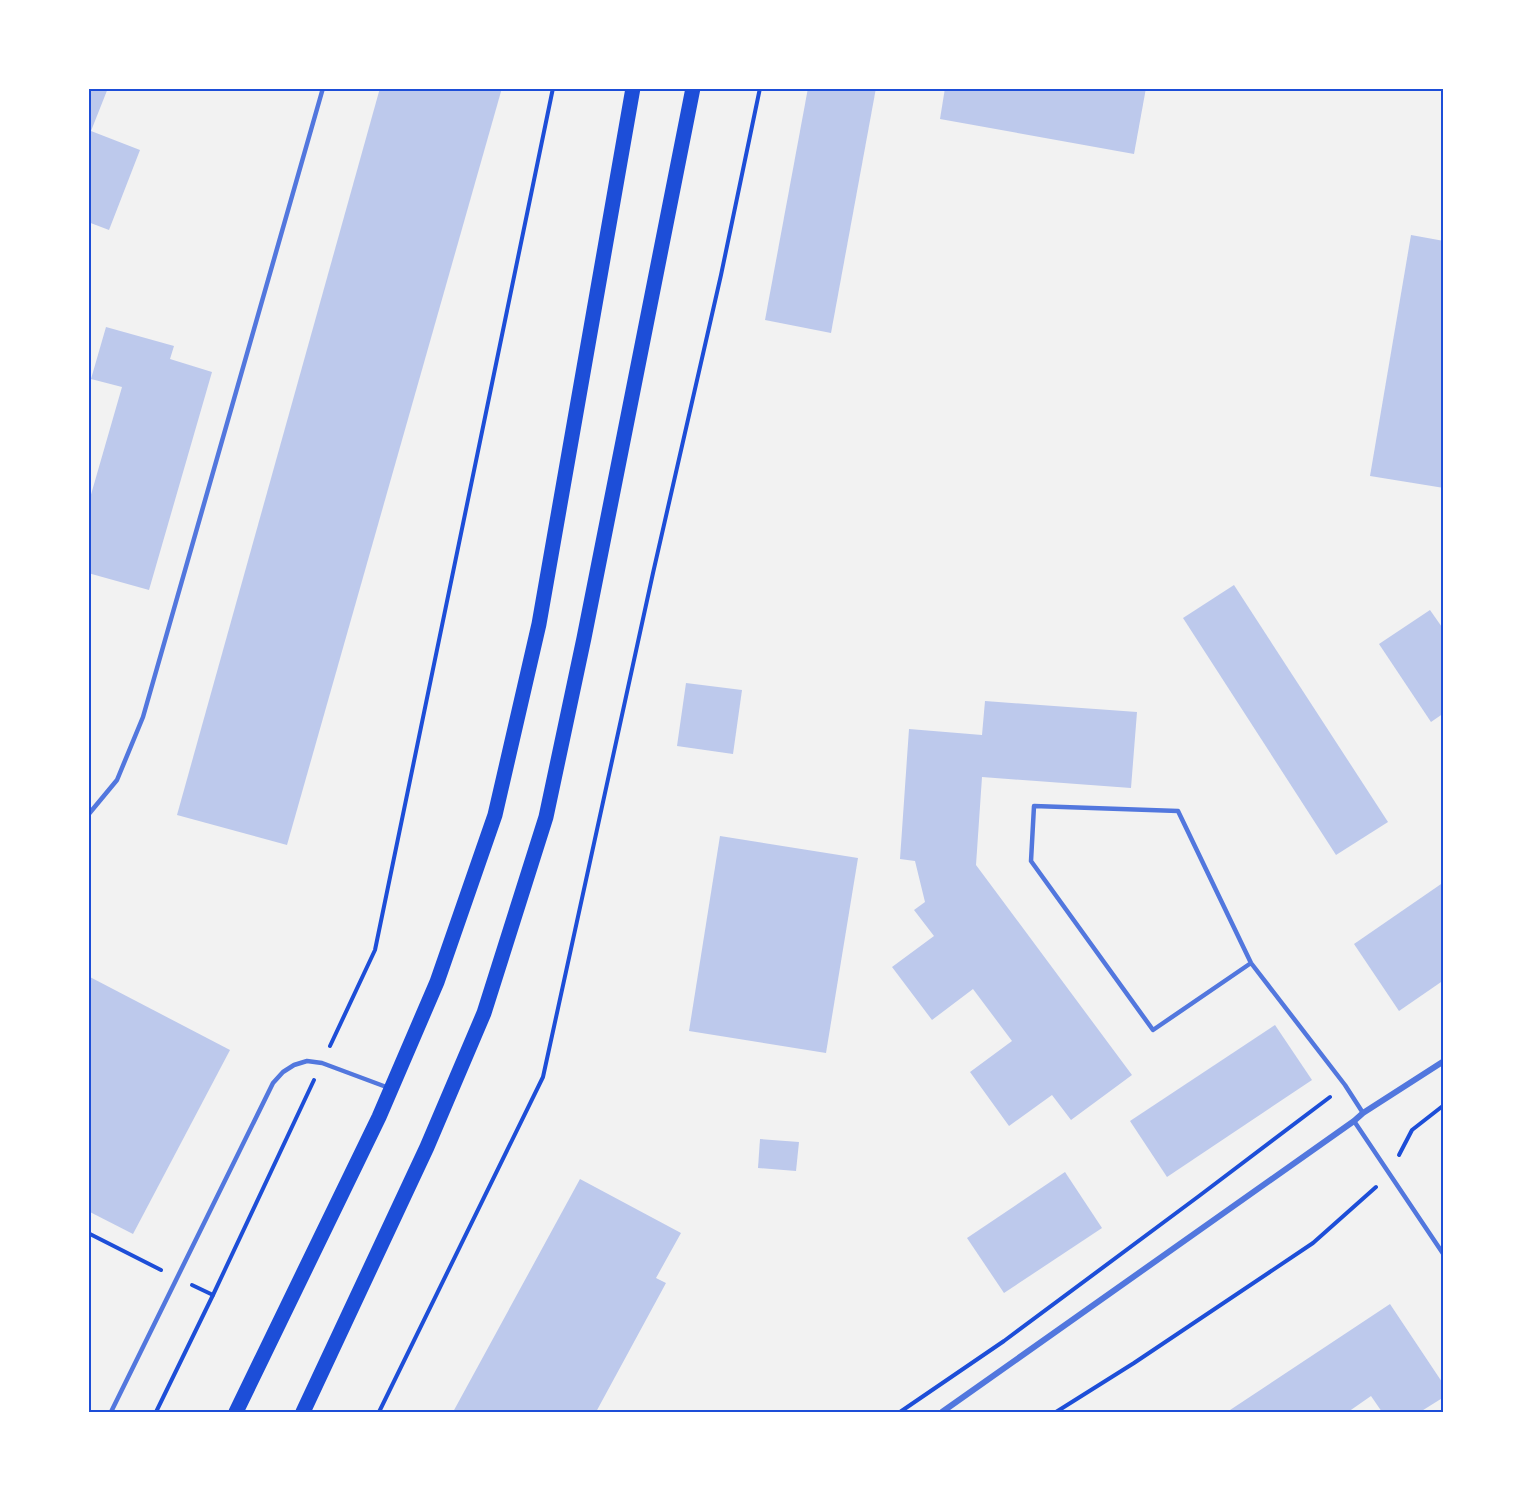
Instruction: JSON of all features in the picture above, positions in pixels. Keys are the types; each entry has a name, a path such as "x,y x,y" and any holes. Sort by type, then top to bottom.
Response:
{"main road":[{"path":"236,1413 391,1089 437,982 495,815 539,624 633,88"},
{"path":"303,1413 427,1147 484,1013 546,817 584,638 693,88"}],"street":[{"path":"942,1413 1363,1113 1443,1061"}],"lane":[{"path":"88,815 117,780 143,717 323,88"},
{"path":"1251,963 1153,1030 1031,861 1034,806 1178,811 1251,963 1345,1085 1363,1113"},
{"path":"111,1413 273,1083 283,1072 307,1061 322,1063 391,1089"},
{"path":"1354,1121 1443,1256"}],"path":[{"path":"156,1413 375,950 553,88"},
{"path":"379,1413 543,1077 652,573 721,275 760,88"},
{"path":"900,1413 1004,1341 1199,1197 1345,1085"},
{"path":"1056,1413 1313,1243 1390,1174 1412,1130 1443,1105"},
{"path":"88,1233 213,1295"}],"building":[{"path":"88,88 108,88 91,131 140,150 109,230 88,222"},
{"path":"380,88 502,88 287,845 177,815"},
{"path":"808,88 876,88 831,333 765,320"},
{"path":"945,88 1146,88 1134,154 940,119"},
{"path":"1411,235 1444,241 1444,488 1370,476"},
{"path":"106,327 174,346 170,359 212,372 149,590 88,573 88,505 122,387 91,379"},
{"path":"1234,585 1388,822 1336,855 1183,618"},
{"path":"1430,610 1444,630 1444,713 1431,722 1379,644"},
{"path":"686,683 742,690 733,754 677,746"},
{"path":"985,701 1137,712 1131,788 982,777 976,865 1132,1075 1071,1120 1052,1095 1009,1126 970,1072 1012,1041 973,989 932,1020 892,967 934,936 914,910 925,902 915,861 900,859 909,729 982,735"},
{"path":"720,836 858,858 826,1053 689,1031"},
{"path":"1444,882 1444,980 1399,1011 1354,944"},
{"path":"88,976 230,1050 133,1234 88,1211"},
{"path":"1275,1025 1312,1080 1167,1177 1130,1121"},
{"path":"760,1139 799,1142 796,1171 758,1168"},
{"path":"1065,1172 1102,1228 1004,1293 967,1238"},
{"path":"580,1179 681,1233 656,1278 666,1283 596,1412 453,1412"},
{"path":"1390,1304 1444,1385 1444,1397 1420,1412 1382,1412 1371,1396 1348,1412 1227,1412"}]}
